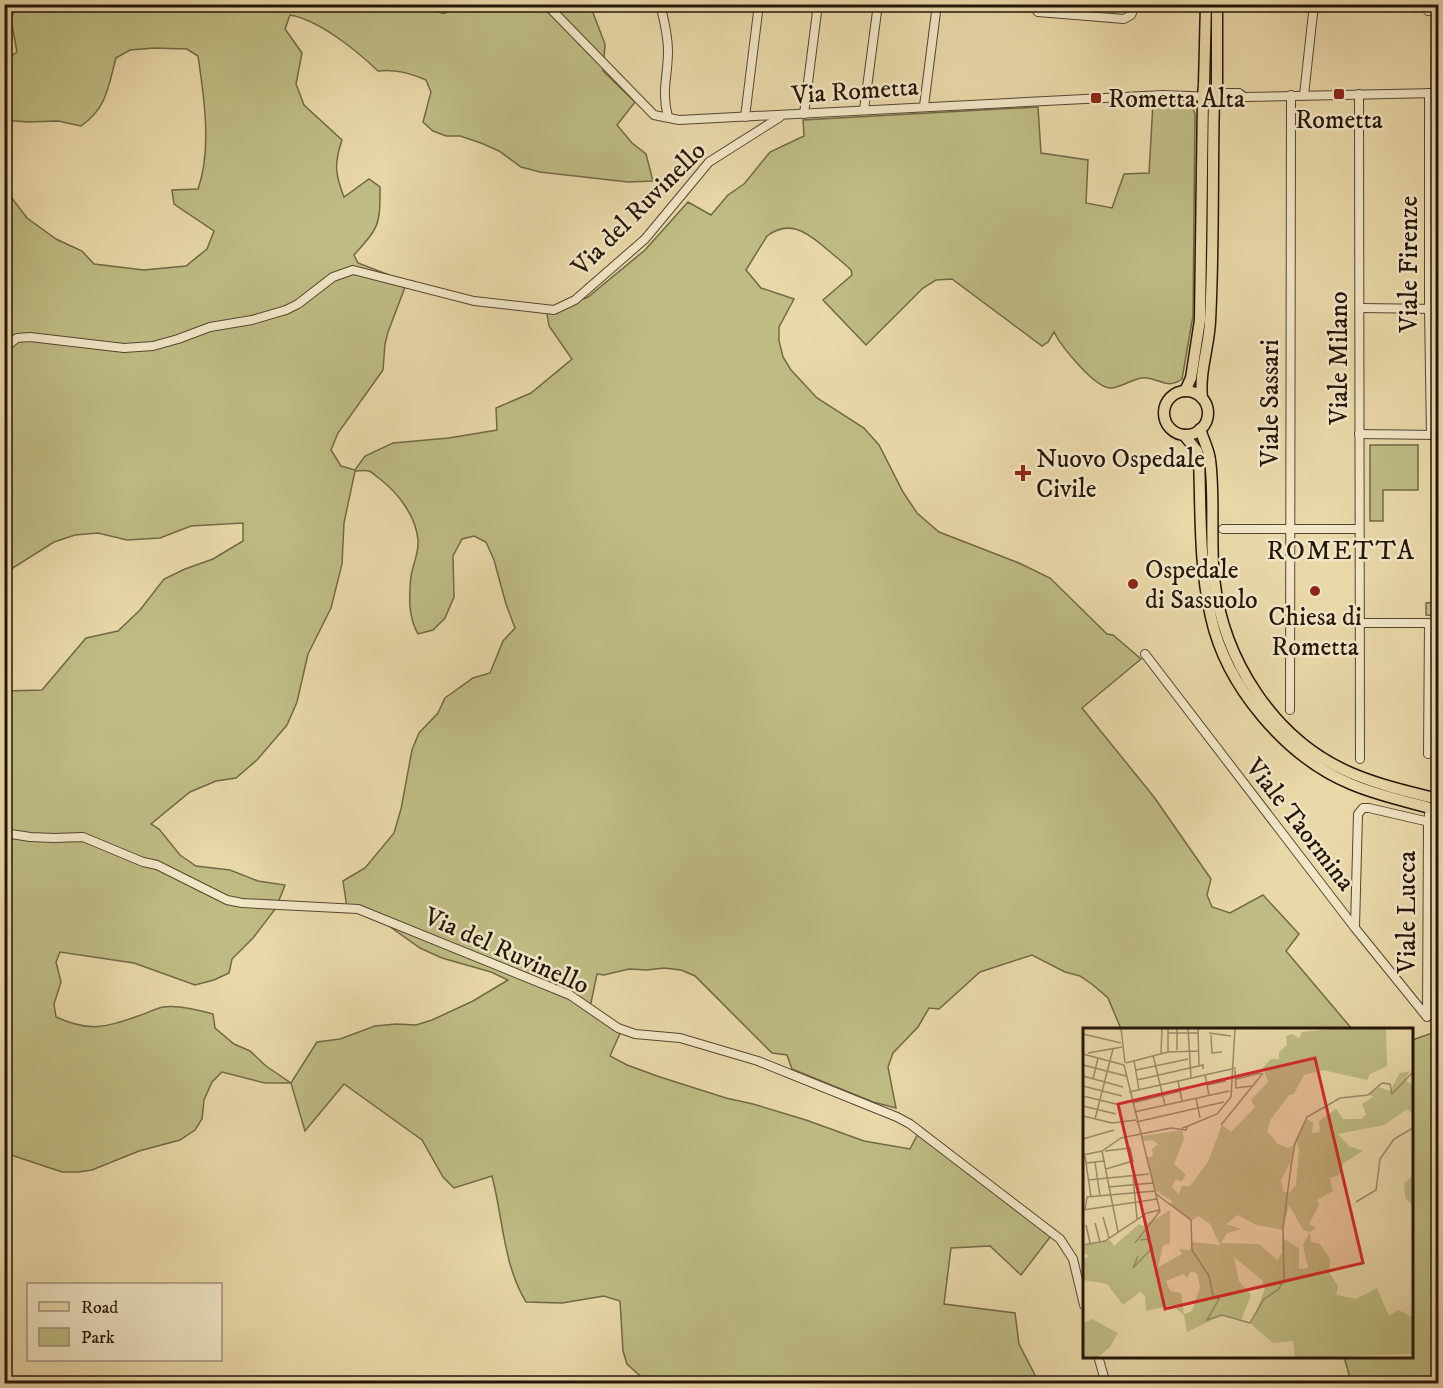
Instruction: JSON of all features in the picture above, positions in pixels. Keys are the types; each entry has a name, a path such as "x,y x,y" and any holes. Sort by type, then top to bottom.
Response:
{"main road":[{"path":"1184,435 1193,434 1200,429 1208,414 1200,386 1210,322 1211,275 1212,98 1204,85 1206,4"},
{"path":"1185,392 1191,378 1200,320 1212,98 1217,85 1217,4"},
{"path":"1202,398 1191,392 1171,397 1164,414 1170,428 1184,435 1197,451 1204,578 1211,618 1224,653 1246,696 1274,731 1311,761 1348,783 1369,791 1436,806"},
{"path":"1200,429 1210,458 1214,577 1220,615 1232,650 1252,688 1281,724 1314,752 1349,772 1436,806"}],"street":[{"path":"432,4 443,9 453,4"},
{"name":"Via Rometta","path":"546,4 654,115 679,120 1163,95 1212,98 1220,93 1239,93 1244,97 1434,93"},
{"path":"660,4 667,28 668,52 664,99 668,117"},
{"path":"745,117 759,4"},
{"path":"804,114 818,4"},
{"path":"864,110 878,4"},
{"path":"924,106 937,4"},
{"path":"1031,4 1038,12 1124,19 1131,15 1136,4"},
{"path":"1304,95 1314,4"},
{"name":"Viale Firenze","path":"1434,93 1429,309 1435,435"},
{"name":"Viale Milano","path":"1359,94 1360,759"},
{"name":"Viale Sassari","path":"1290,710 1292,95"},
{"name":"Via del Ruvinello","path":"4,348 17,338 30,337 124,348 153,346 210,327 252,320 286,310 298,304 333,277 353,270 474,301 554,310 575,300 645,239 709,162 781,116"},
{"path":"1360,308 1438,309"},
{"path":"1359,434 1435,435"},
{"path":"1223,529 1359,529"},
{"path":"1359,623 1438,623"},
{"path":"1428,754 1429,623"},
{"name":"Viale Taormina","path":"1145,654 1355,928 1427,1017"},
{"name":"Viale Lucca","path":"1427,1017 1428,821 1436,806"},
{"path":"1355,928 1358,814 1363,808 1369,808 1438,824"},
{"name":"Via del Ruvinello","path":"4,829 11,834 30,837 83,837 143,862 157,865 226,900 242,903 358,909 570,995 618,1028 635,1034 680,1038 758,1061 897,1117 910,1124 1060,1239 1073,1259 1083,1301"},
{"path":"1099,1358 1106,1383"}],"green space":[{"path":"17,5 590,5 605,44 603,71 635,102 617,125 632,143 646,154 653,181 628,182 540,172 521,167 499,151 481,143 433,131 423,122 431,92 426,80 402,72 378,71 325,29 290,15 285,29 302,53 296,84 304,105 342,140 337,169 344,197 369,179 380,187 380,210 377,224 354,255 358,263 407,282 388,332 383,370 338,433 331,450 341,466 355,470 365,456 393,443 449,438 497,430 496,408 531,393 572,359 549,326 546,308 560,308 588,297 645,250 688,202 711,215 728,195 744,184 770,152 804,136 803,120 1038,107 1041,153 1088,160 1086,203 1112,208 1124,174 1149,173 1153,103 1178,102 1193,109 1195,114 1193,316 1182,379 1177,382 1169,384 1143,378 1112,388 1105,387 1088,375 1054,332 1048,342 1042,346 952,279 936,280 923,288 866,345 823,300 852,275 851,270 816,240 796,229 782,229 767,236 746,270 761,288 794,299 779,327 779,341 783,357 791,370 817,398 864,428 879,445 903,492 917,513 939,532 1019,563 1050,578 1107,634 1113,635 1141,659 1082,708 1154,797 1211,879 1207,895 1212,907 1230,913 1263,895 1299,934 1286,951 1351,1028 1121,1028 1108,998 1093,985 1080,976 1065,972 1032,955 980,972 939,1009 929,1008 918,1027 893,1053 888,1067 896,1108 873,1102 792,1069 787,1055 772,1053 695,976 681,970 629,969 604,975 597,974 589,1012 621,1031 610,1056 660,1077 806,1120 864,1141 910,1149 921,1128 1054,1232 1021,1275 990,1246 951,1248 944,1304 1015,1313 1019,1344 1039,1383 648,1383 627,1364 623,1351 620,1301 604,1296 562,1303 526,1302 518,1287 508,1257 492,1176 454,1188 443,1177 422,1140 344,1084 305,1131 291,1083 265,1083 222,1072 212,1082 204,1100 202,1119 195,1130 180,1140 139,1151 92,1170 78,1172 62,1172 5,1153 5,691 42,690 86,638 118,631 140,610 164,579 213,559 243,541 243,523 191,526 160,538 127,540 98,533 75,535 54,542 5,573 5,194 11,197 27,218 56,239 82,251 94,264 144,270 186,266 207,249 214,231 174,204 172,190 198,189 202,174 206,123 198,56 187,49 154,48 130,50 116,58 101,104 90,119 81,126 58,121 5,120 4,61 17,52 11,19","holes":["355,471 367,471 372,472 399,498 410,514 417,531 418,549 411,576 410,599 412,621 418,634 433,630 445,618 454,597 453,556 462,539 474,536 486,542 494,560 515,628 503,641 490,673 473,678 445,698 438,713 419,733 412,750 394,833 365,868 343,881 347,908 386,924 420,948 442,958 491,972 508,980 473,1001 432,1020 416,1025 375,1026 340,1039 317,1042 291,1083 266,1066 250,1051 234,1044 215,1028 213,1014 201,1011 182,1007 163,1007 118,1023 89,1027 56,1017 54,1004 61,982 56,962 60,952 134,963 195,985 229,973 232,959 253,938 276,908 285,885 258,881 230,870 196,866 180,855 159,829 151,824 190,792 216,781 236,778 257,760 287,725 297,702 308,654 331,608 342,564 344,523"]},
{"path":"1370,445 1418,445 1418,490 1383,490 1383,521 1370,521"},
{"path":"1438,602 1438,616 1426,615 1426,603"},
{"path":"1438,1031 1438,1383 1347,1383 1349,1374 1344,1358 1413,1358 1413,1040"}],"place":[{"name":"Rometta","path":"1339,94"},
{"name":"Rometta Alta","path":"1096,98"},
{"name":"Nuovo Ospedale Civile","path":"1023,473"},
{"name":"Ospedale di Sassuolo","path":"1133,584"},
{"name":"Chiesa di Rometta","path":"1315,591"}],"district":[{"name":"ROMETTA","path":"1341,550"}]}
